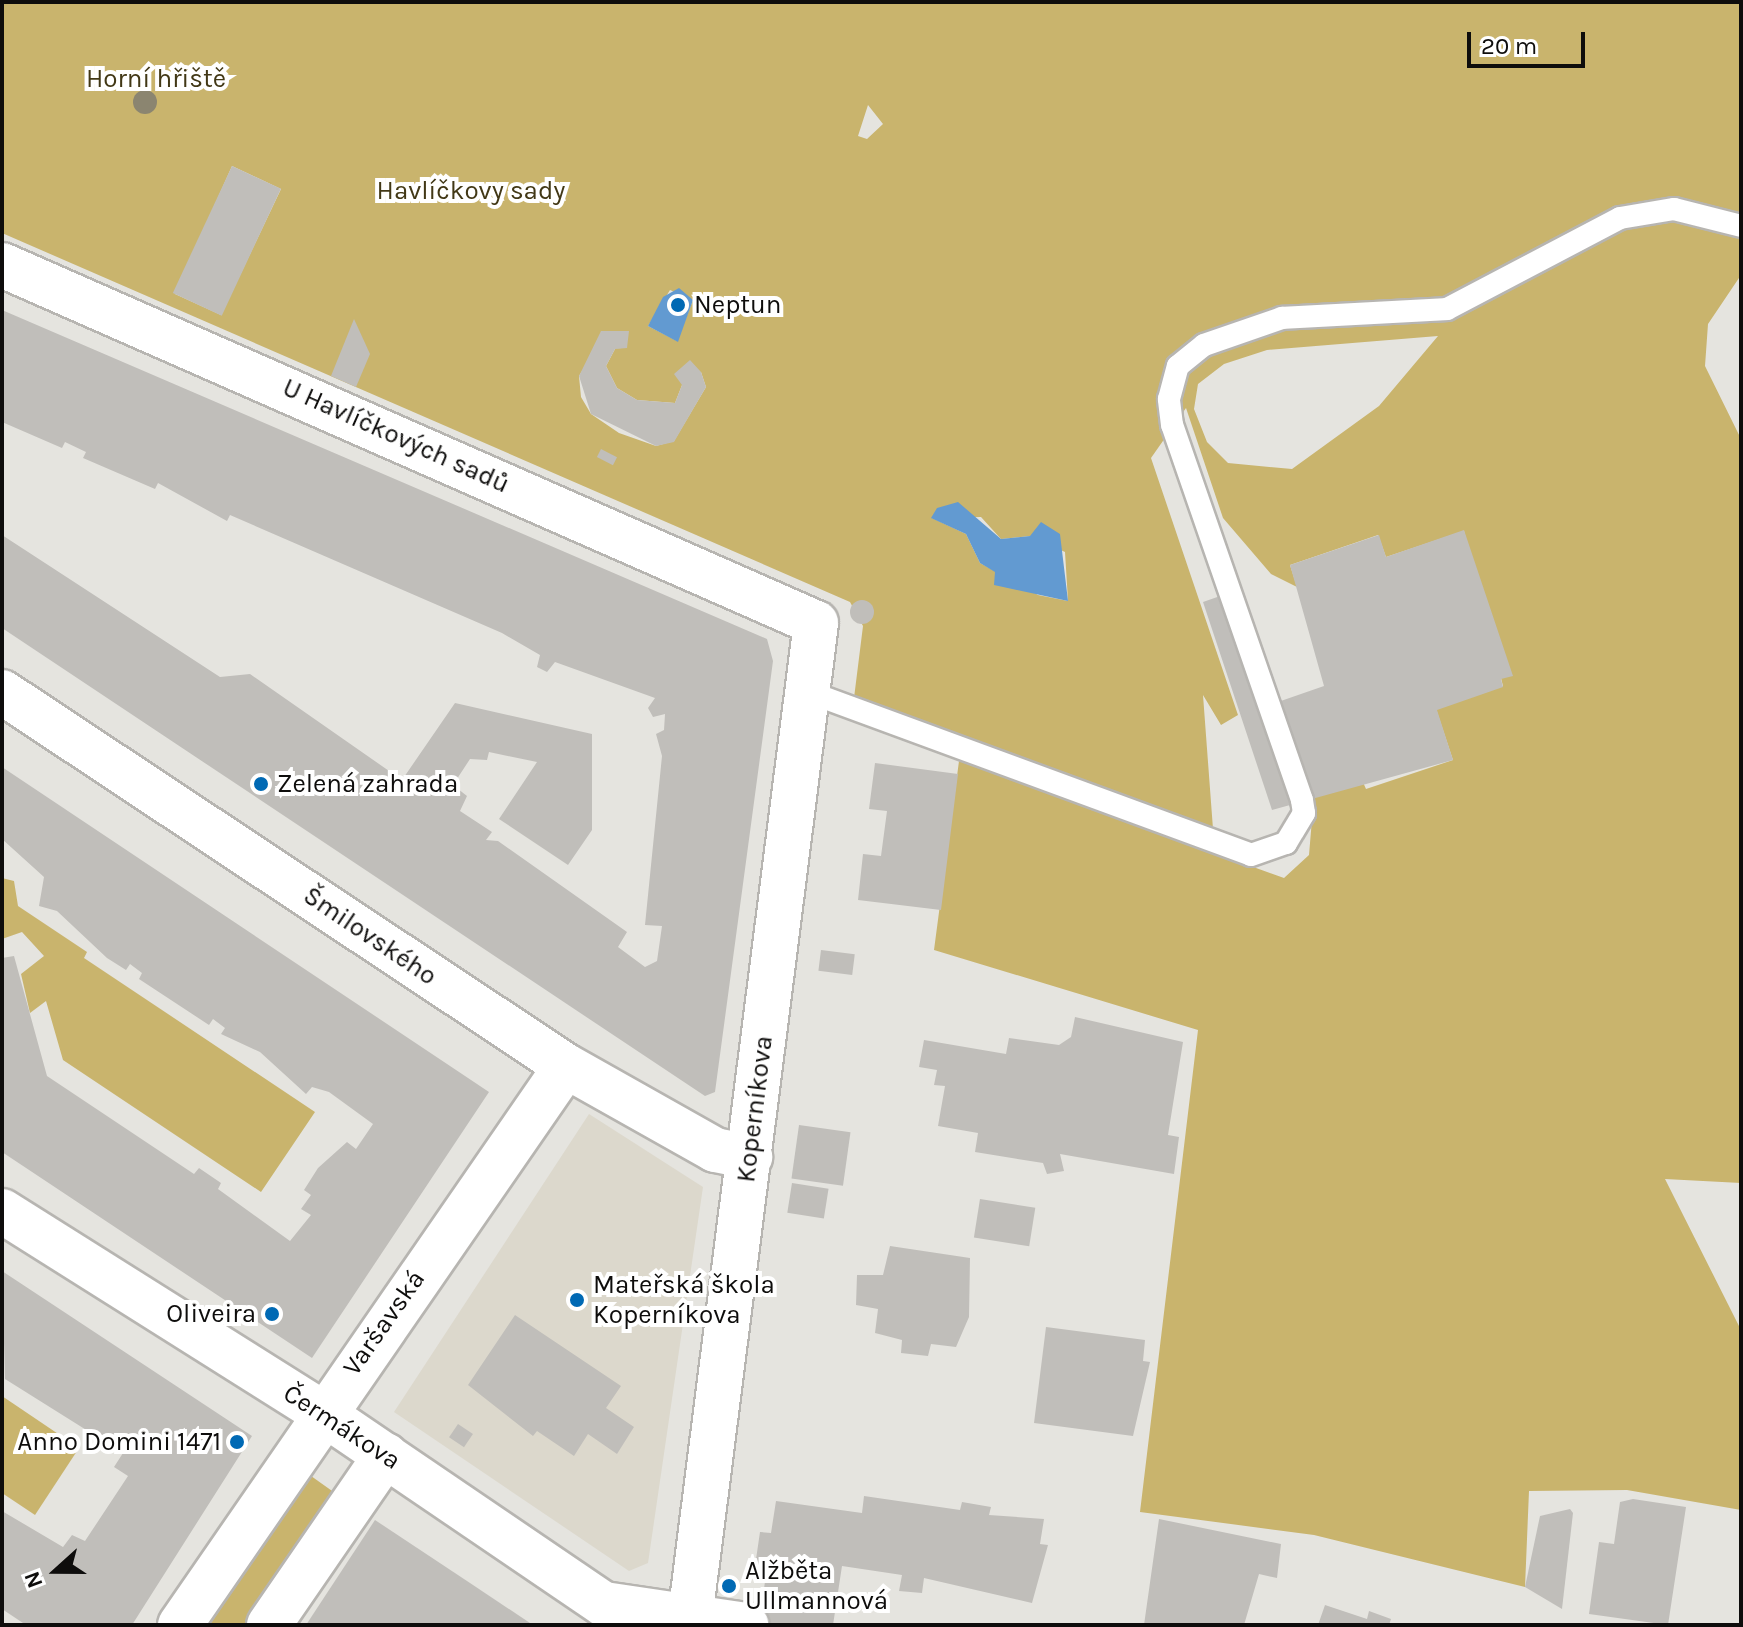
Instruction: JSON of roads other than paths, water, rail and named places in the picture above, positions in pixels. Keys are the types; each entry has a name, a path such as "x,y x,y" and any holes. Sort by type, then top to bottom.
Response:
{"street":[{"name":"U Havlíčkových sadů","path":"2,265 790,608"},
{"name":"Koperníkova","path":"690,1621 816,623 790,608"},
{"name":"Šmilovského","path":"2,692 566,1066 715,1150 750,1157"},
{"name":"Varšavská","path":"180,1625 321,1412 566,1066"},
{"name":"Čermákova","path":"2,1211 321,1412 604,1604 690,1621 746,1625"},
{"path":"269,1625 386,1455"}],"lane":[{"path":"806,691 1251,855 1286,843 1304,813 1302,800 1172,425 1169,399 1178,366 1204,345 1271,320 1447,309 1620,218 1674,209 1741,226"}],"water":[{"path":"679,288 693,300 678,342 648,326 663,297"},
{"path":"958,502 1001,539 1030,536 1041,522 1060,534 1068,601 994,585 995,572 980,563 966,534 931,518 937,508"}],"place":[{"name":"Neptun","path":"678,305"},
{"name":"Zelená zahrada","path":"261,784"},
{"name":"Mateřská škola Koperníkova","path":"577,1300"},
{"name":"Oliveira","path":"272,1314"},
{"name":"Anno Domini 1471","path":"237,1442"},
{"name":"Alžběta Ullmannová","path":"729,1586"}],"park label":[{"name":"Horní hřiště","path":"156,79"},
{"name":"Havlíčkovy sady","path":"471,191"}]}
